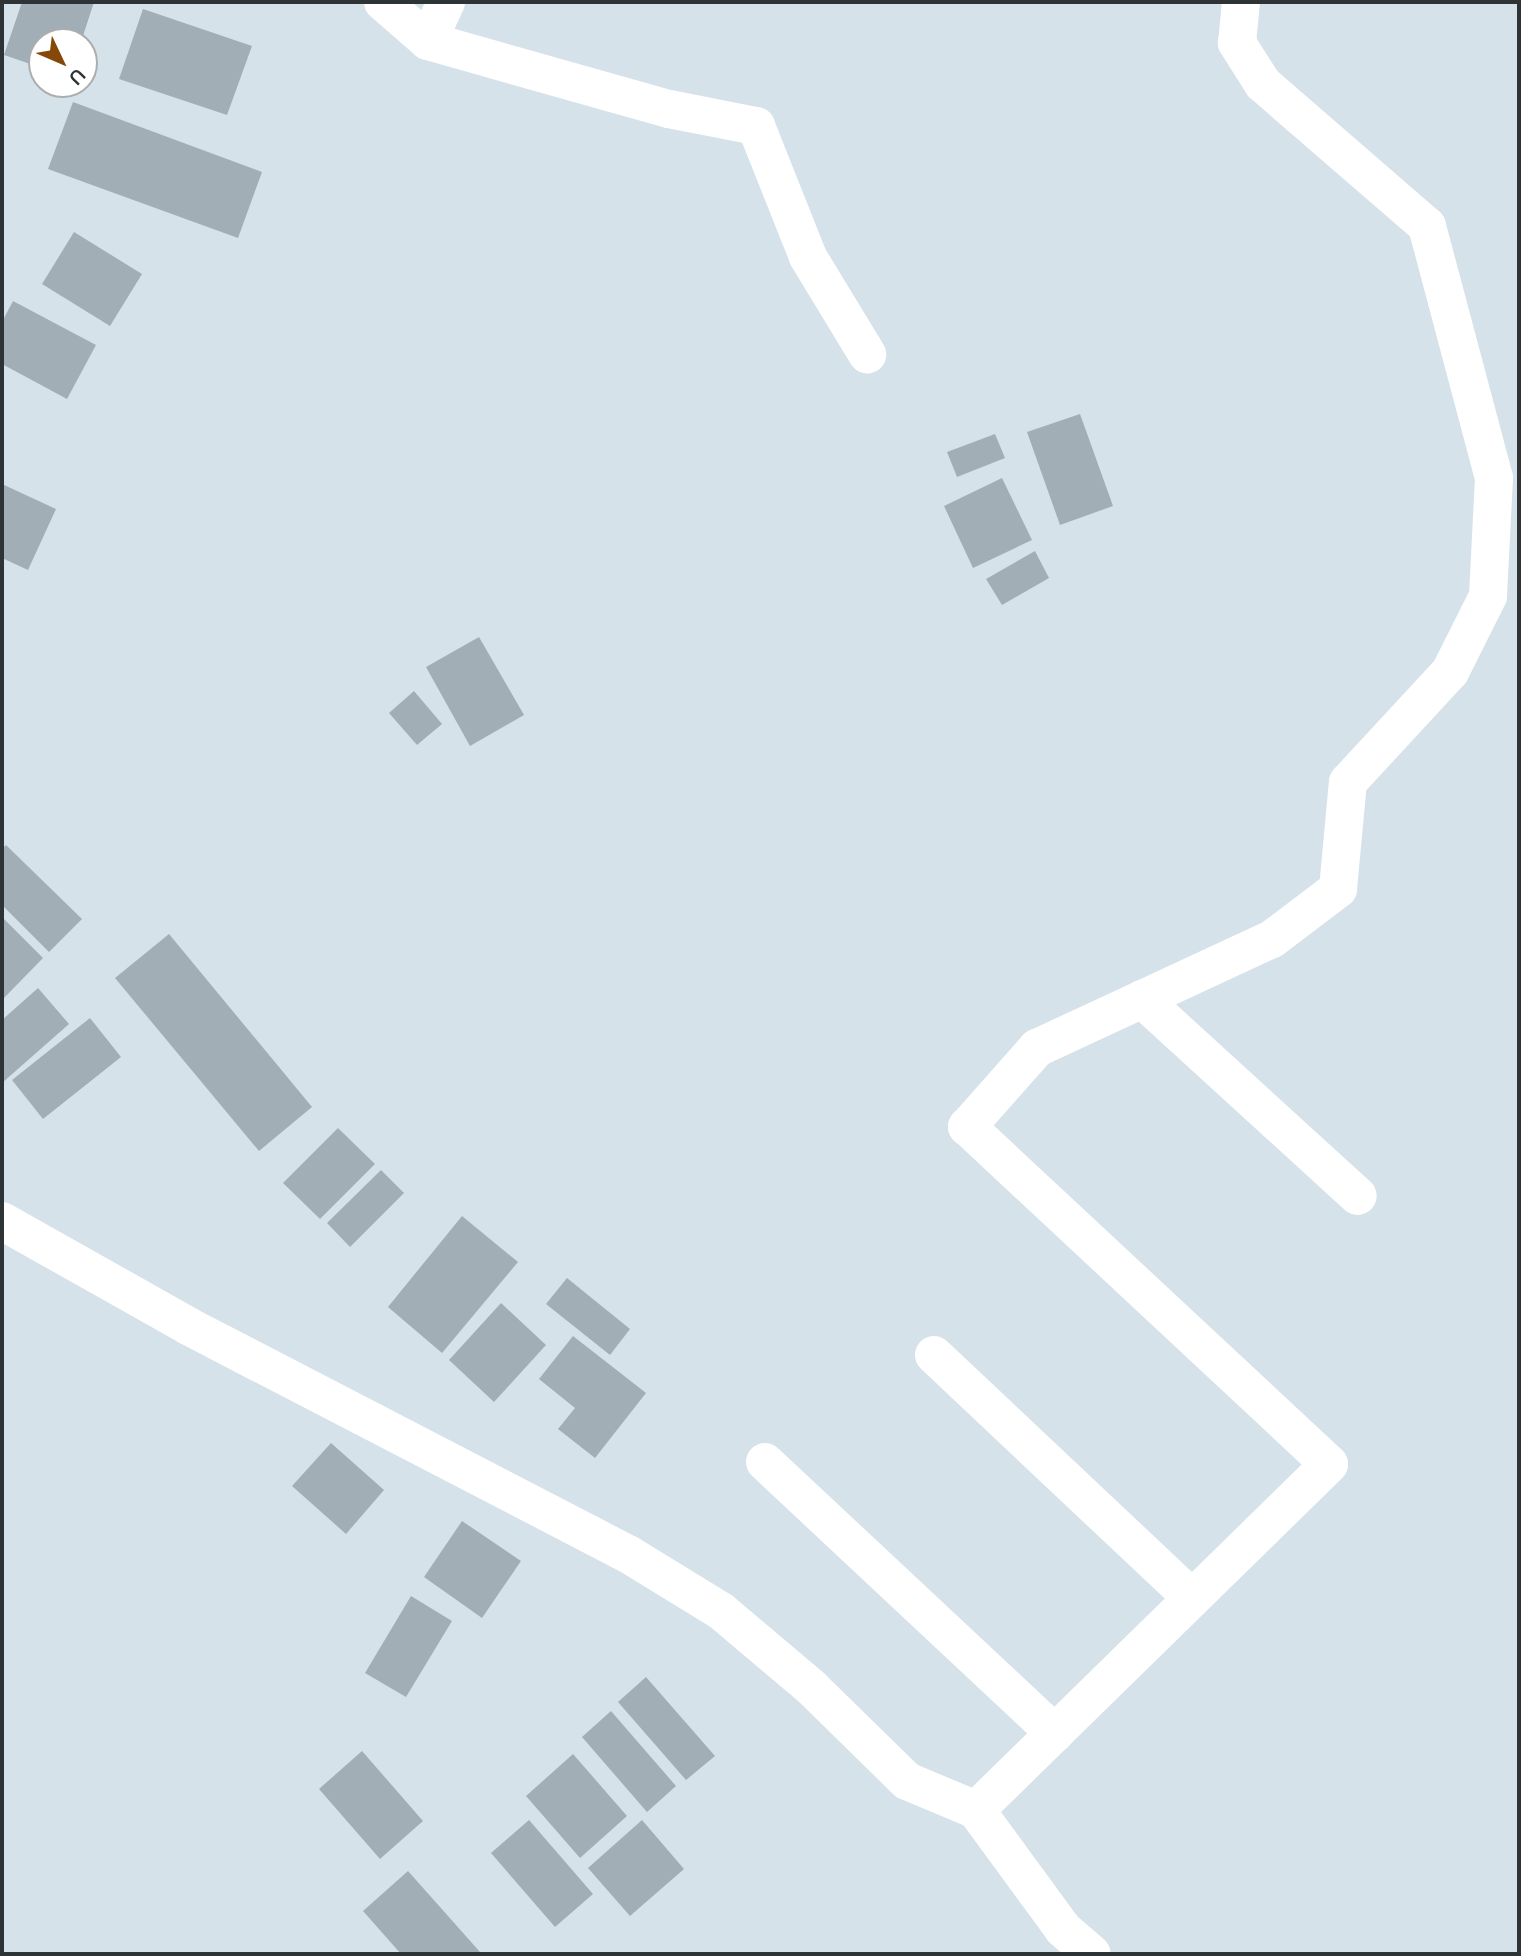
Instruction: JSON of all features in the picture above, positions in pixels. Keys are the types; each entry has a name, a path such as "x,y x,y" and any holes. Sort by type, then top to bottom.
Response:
{"street":[{"path":"383,2 428,41 669,109 756,126 808,257 867,354"},
{"path":"428,41 446,2"},
{"path":"976,1810 1329,1464 967,1127 1037,1048 1272,939 1338,889 1348,782 1450,672 1488,596 1494,478 1427,226 1263,84 1237,43 1241,2"},
{"path":"1142,999 1358,1196"},
{"path":"2,1221 212,1338 640,1561 721,1611 811,1688 907,1781 976,1810 1063,1930 1092,1954"},
{"path":"934,1355 1192,1598"},
{"path":"765,1462 1055,1733"}],"building":[{"path":"22,2 94,2 86,28 28,28 28,63 4,55"},
{"path":"143,9 252,46 227,115 119,79"},
{"path":"73,102 262,172 238,238 48,169"},
{"path":"74,232 142,274 110,326 42,284"},
{"path":"13,301 96,345 67,399 2,364 2,322"},
{"path":"1080,414 1113,506 1060,525 1027,432"},
{"path":"995,434 1005,458 957,477 947,452"},
{"path":"1002,478 1032,540 973,568 944,506"},
{"path":"2,484 56,509 28,570 2,558"},
{"path":"1035,551 1049,578 1002,605 986,579"},
{"path":"479,637 524,715 470,746 426,667"},
{"path":"414,691 442,724 417,745 389,713"},
{"path":"6,845 82,919 49,952 2,905 2,849"},
{"path":"2,917 43,958 2,1000"},
{"path":"169,934 312,1107 259,1151 115,978"},
{"path":"38,988 69,1024 2,1083 2,1020"},
{"path":"90,1018 121,1057 43,1119 12,1080"},
{"path":"338,1128 375,1164 320,1219 283,1183"},
{"path":"381,1170 404,1193 350,1247 327,1223"},
{"path":"462,1216 518,1262 442,1353 388,1307"},
{"path":"567,1278 630,1329 610,1355 546,1304"},
{"path":"501,1303 546,1345 494,1402 449,1360"},
{"path":"573,1336 646,1393 595,1458 558,1429 575,1408 539,1379"},
{"path":"331,1443 384,1490 346,1534 292,1486"},
{"path":"462,1521 521,1561 482,1618 424,1577"},
{"path":"411,1596 452,1621 406,1697 365,1673"},
{"path":"646,1677 715,1756 686,1780 618,1702"},
{"path":"611,1711 676,1786 647,1812 582,1737"},
{"path":"362,1751 423,1821 380,1859 319,1789"},
{"path":"573,1754 627,1816 580,1858 526,1796"},
{"path":"529,1820 593,1894 555,1927 491,1853"},
{"path":"642,1820 684,1869 630,1916 588,1868"},
{"path":"408,1871 480,1952 478,1954 401,1954 363,1911"}]}
